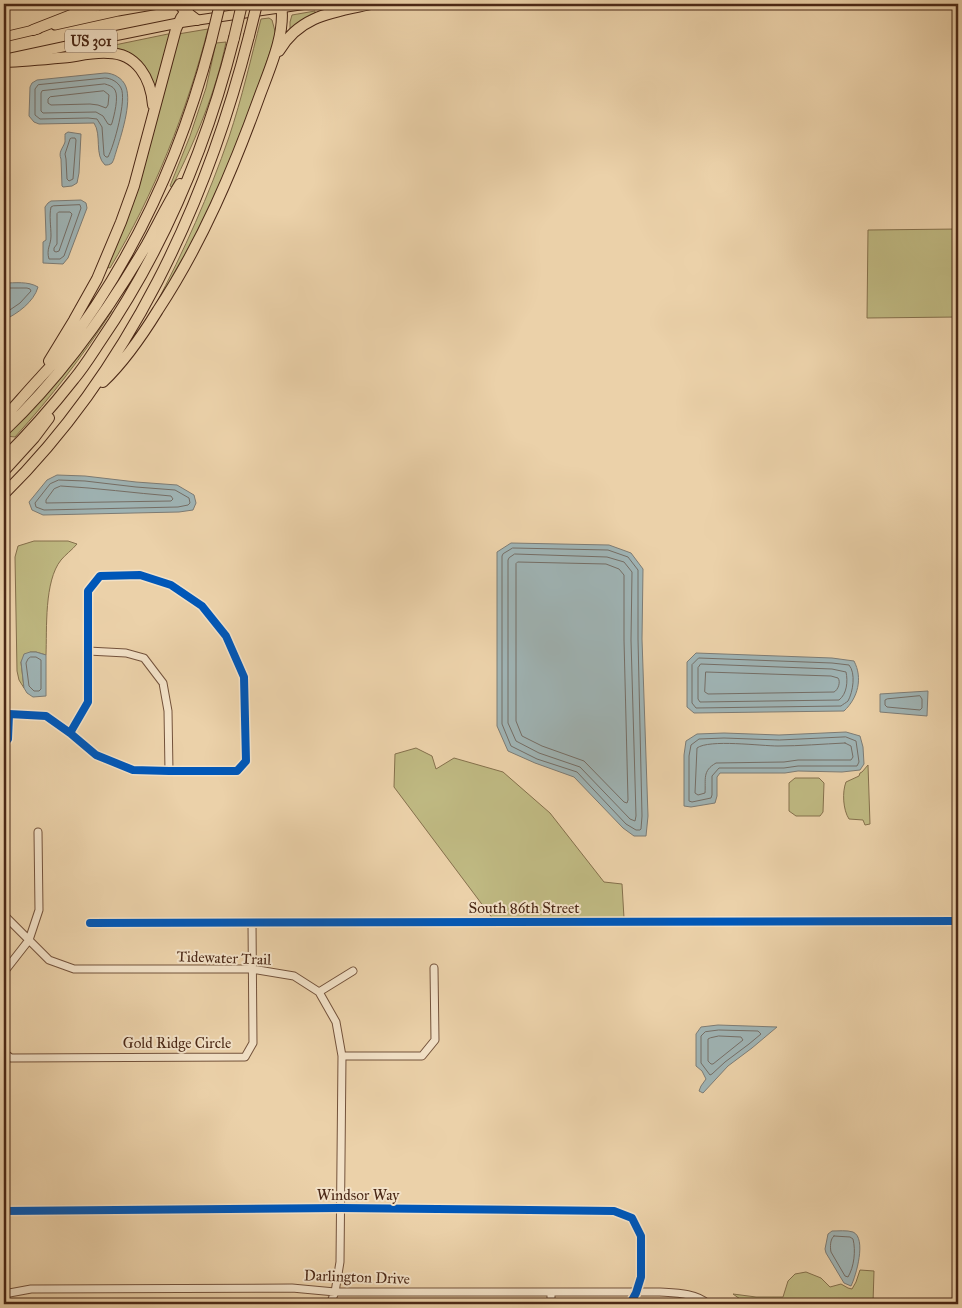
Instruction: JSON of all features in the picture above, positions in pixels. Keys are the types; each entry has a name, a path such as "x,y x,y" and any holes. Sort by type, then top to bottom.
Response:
{"highway":[{"path":"34,30 104,4"},
{"path":"4,418 61,354 106,288 138,234 179,142 194,99 220,4"},
{"path":"4,470 16,458 29,438 76,378 118,315 142,273 174,209 192,167 215,104 242,4"},
{"path":"4,494 53,439 90,392 135,323 167,262 207,171 225,119 257,4"},
{"path":"272,63 284,42 293,32 309,21 335,11 371,4"},
{"path":"39,379 80,310 107,257 128,205 178,23 185,6 197,20"},
{"path":"90,392 115,370 162,304 190,257 216,204 237,157 272,63 281,29 275,6"},
{"path":"4,61 104,53 120,55 134,63 146,77 154,109"},
{"path":"4,431 54,377 97,322 120,288 173,195 192,167"},
{"path":"4,458 29,438"}],"main road":[{"name":"US 301","path":"4,37 118,11 158,4"},
{"name":"US 301","path":"4,61 108,36 275,6 307,4"}],"street":[{"path":"4,744 8,739 9,714 46,716 70,732 96,755 133,770 237,771 246,761 244,677 226,636 202,606 171,585 140,575 100,576 88,591 88,702 70,732"},
{"path":"88,650 126,653 144,658 164,683 168,711 168,771"},
{"path":"4,972 29,940 39,910 38,832"},
{"name":"Tidewater Trail","path":"4,915 49,960 74,969 252,970 294,976 319,992 336,1022 342,1056 340,1262 335,1292 330,1304"},
{"name":"South 86th Street","path":"90,923 958,920"},
{"name":"Gold Ridge Circle","path":"4,1053 11,1058 245,1057 253,1043 252,923"},
{"path":"342,1056 422,1056 435,1040 434,968"},
{"path":"319,992 354,971"},
{"name":"Windsor Way","path":"4,1211 340,1208 614,1211 632,1218 641,1236 641,1278 630,1304"},
{"name":"Darlington Drive","path":"4,1294 31,1289 292,1288 335,1292 660,1292 688,1295 703,1300 708,1304"},
{"path":"551,1293 551,1304"},
{"path":"922,1304 958,1303"}],"shaded area":[{"path":"315,11 315,15 290,31 292,15"},
{"path":"269,18 272,20 276,35 231,166 189,254 155,306 186,244 213,180 234,122 261,19"},
{"path":"208,29 190,91 168,152 126,240 110,268 106,267 178,34"},
{"path":"171,34 156,92 147,72 105,51 105,47"},
{"path":"226,42 217,79 204,116 172,187 170,186 190,136 206,88 216,43"},
{"path":"958,229 958,317 867,318 868,230"},
{"path":"110,310 112,311 89,344 42,406 15,437 6,436"},
{"path":"34,541 68,541 77,544 61,560 52,580 49,592 46,655 30,652 21,662 24,688 19,680 17,671 15,557 18,546"},
{"path":"416,748 432,756 436,769 454,758 503,772 550,813 604,882 622,884 624,918 493,919 394,787 395,754"},
{"path":"868,765 870,824 865,825 863,820 849,819 845,811 844,796 846,782 859,776"},
{"path":"795,778 819,778 824,783 823,812 820,816 796,816 789,811 789,783"},
{"path":"860,1270 874,1271 873,1303 747,1304 733,1294 756,1297 783,1297 788,1281 795,1274 806,1272 821,1278 830,1287 841,1284 852,1289"}],"water":[{"path":"105,73 114,75 123,81 126,87 128,102 123,129 114,159 109,165 105,165 100,156 98,133 94,123 39,124 34,122 29,116 30,87 37,80"},
{"path":"68,132 81,134 79,173 77,183 72,186 63,187 60,154 65,142 65,134"},
{"path":"81,200 86,203 87,208 68,258 63,264 43,263 43,242 46,240 45,207 51,201"},
{"path":"4,283 26,283 38,287 33,298 24,307 4,320"},
{"path":"57,475 177,485 194,495 196,503 193,510 179,512 43,515 32,510 29,502 47,480"},
{"path":"511,543 609,545 631,553 643,569 642,639 648,816 646,836 634,836 623,828 574,777 508,751 497,726 497,552"},
{"path":"30,652 46,655 46,696 33,697 24,688 21,662 24,654"},
{"path":"696,653 832,658 854,661 857,667 858,688 853,700 844,711 694,713 687,707 687,662"},
{"path":"928,691 927,716 880,712 880,694"},
{"path":"846,732 860,736 864,764 860,770 842,772 720,773 717,777 715,803 691,807 684,806 684,755 686,741 697,734 779,735"},
{"path":"718,1025 777,1027 728,1066 703,1093 699,1091 706,1079 702,1071 696,1066 696,1034 701,1027"},
{"path":"832,1231 853,1232 857,1236 860,1249 858,1266 851,1286 844,1283 826,1253 828,1234"}],"cycle path":[{"path":"4,744 8,739 9,714 46,716 96,755 133,770 237,771 246,761 244,677 226,636 202,606 171,585 140,575 100,576 88,591 88,702 70,733"},
{"path":"90,923 958,921"},
{"path":"4,1211 340,1208 614,1211 632,1218 641,1236 641,1277 630,1304"}]}
